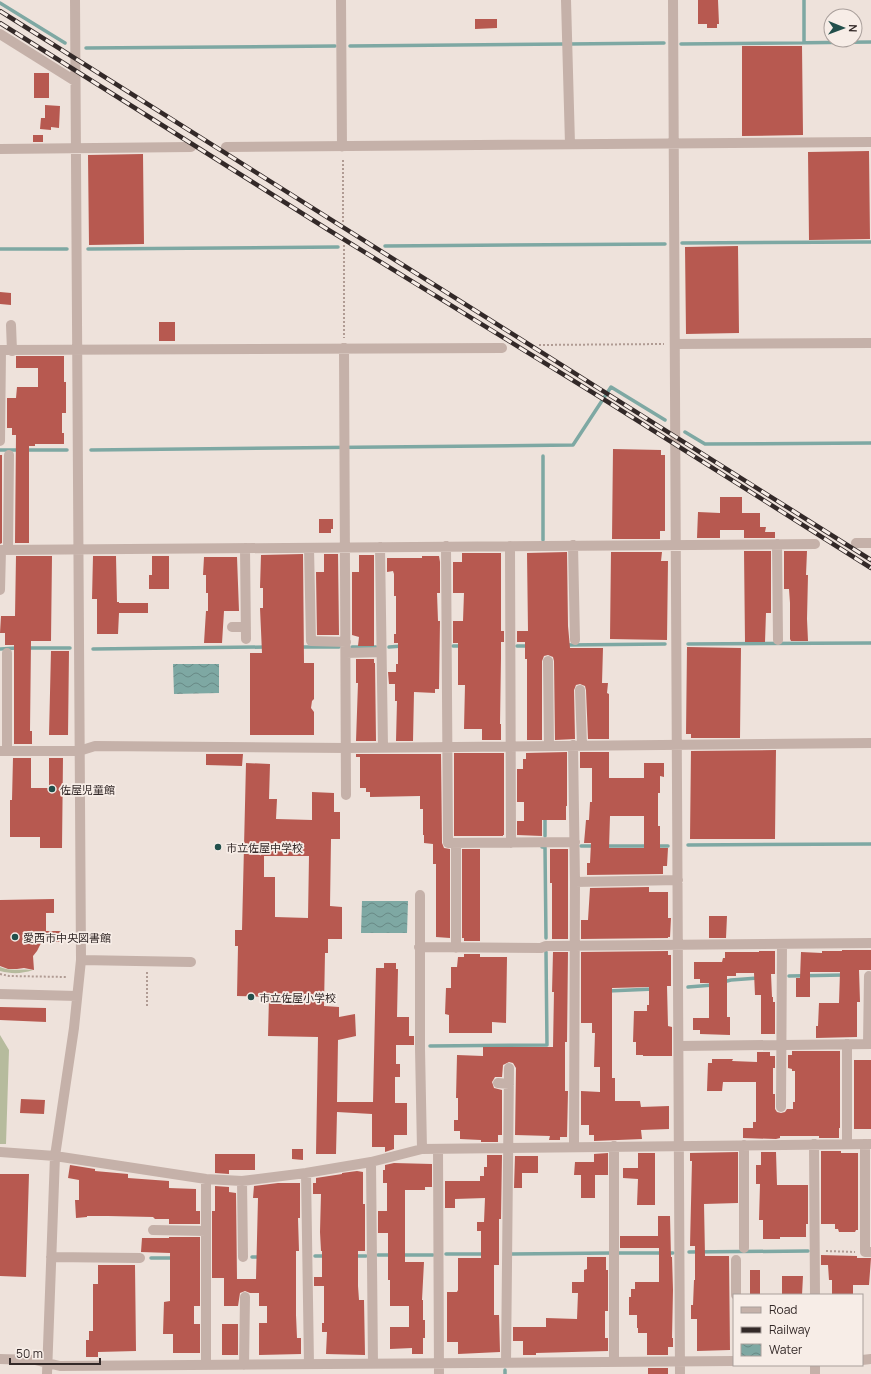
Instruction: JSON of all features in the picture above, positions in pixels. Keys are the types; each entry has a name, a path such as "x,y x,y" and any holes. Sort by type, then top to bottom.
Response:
{"street":[{"path":"47,1374 55,1156 74,1028 80,960 75,0"},
{"path":"341,0 342,147"},
{"path":"566,0 570,144"},
{"path":"673,0 680,1374"},
{"path":"0,34 75,81"},
{"path":"226,147 871,142"},
{"path":"0,149 191,147"},
{"path":"11,325 12,351"},
{"path":"675,344 871,343"},
{"path":"344,348 346,795"},
{"path":"0,441 0,350 502,348"},
{"path":"0,590 3,550 14,484 8,454"},
{"path":"856,543 871,543"},
{"path":"777,544 778,640"},
{"path":"3,550 815,544"},
{"path":"573,545 575,640"},
{"path":"446,546 448,843 575,842"},
{"path":"510,546 511,843"},
{"path":"380,547 382,747"},
{"path":"245,548 246,639"},
{"path":"309,548 311,641 346,642"},
{"path":"232,627 246,627"},
{"path":"346,653 381,652"},
{"path":"7,653 3,751 79,751 95,746 346,748 871,743"},
{"path":"548,661 549,745"},
{"path":"574,1147 575,842 580,690"},
{"path":"456,843 456,948"},
{"path":"575,882 678,880"},
{"path":"420,894 420,1049 422,1149"},
{"path":"420,947 541,948 546,946 678,944 871,944"},
{"path":"781,1107 782,944"},
{"path":"80,960 190,962"},
{"path":"679,1046 869,1044 868,976"},
{"path":"0,994 77,996"},
{"path":"847,1044 847,1144"},
{"path":"506,1363 509,1068"},
{"path":"498,1083 509,1084"},
{"path":"814,1144 815,1294"},
{"path":"0,1152 55,1156 206,1179 242,1181 306,1173 371,1162 422,1149 868,1144 868,1252"},
{"path":"744,1145 744,1248"},
{"path":"614,1146 614,1362"},
{"path":"438,1149 439,1374"},
{"path":"371,1162 373,1364"},
{"path":"306,1173 309,1364"},
{"path":"206,1179 206,1365"},
{"path":"242,1181 243,1257"},
{"path":"153,1230 206,1231"},
{"path":"52,1257 140,1258"},
{"path":"736,1260 736,1294"},
{"path":"244,1365 245,1297"},
{"path":"0,1359 34,1360 60,1366 733,1361"}],"path":[{"path":"342,147 343,222"},
{"path":"344,245 344,348"},
{"path":"539,345 675,344"},
{"path":"147,962 147,1006"},
{"path":"0,974 9,976 67,977"},
{"path":"9,976 9,981"},
{"path":"815,1251 868,1252"}],"green space":[{"path":"0,967 8,969 33,970 13,973 0,971"},
{"path":"0,1035 9,1050 6,1144 0,1144"}],"water":[{"path":"173,664 219,664 219,693 174,694"},
{"path":"362,901 408,901 407,933 361,933"}],"building":[{"path":"698,0 718,0 719,24 717,24 717,28 707,28 707,24 698,24"},
{"path":"475,19 497,19 497,28 475,29"},
{"path":"742,46 802,46 803,135 742,136"},
{"path":"34,73 49,73 49,98 34,98"},
{"path":"45,105 60,106 59,128 51,127 51,130 40,129 41,118 45,118"},
{"path":"33,135 43,135 43,142 33,142"},
{"path":"869,151 870,239 809,240 808,152"},
{"path":"143,154 144,244 89,245 88,155"},
{"path":"738,246 739,333 686,334 685,247"},
{"path":"0,292 11,293 11,305 0,304"},
{"path":"159,322 175,322 175,341 159,341"},
{"path":"16,356 64,356 64,382 66,382 66,413 62,413 62,433 64,433 64,444 35,444 35,446 29,446 29,543 15,543 16,435 12,435 12,428 7,428 7,398 16,398 17,387 38,387 38,368 16,368"},
{"path":"613,449 661,450 661,455 665,455 665,531 660,531 660,539 612,539"},
{"path":"0,455 2,455 2,543 0,544"},
{"path":"720,497 742,497 742,513 760,513 760,527 766,527 765,532 775,532 775,538 744,538 744,530 720,530 720,538 697,538 698,512 720,513"},
{"path":"319,519 333,519 333,529 331,529 331,533 319,533"},
{"path":"744,551 771,551 771,613 766,613 765,642 745,642"},
{"path":"784,551 807,551 806,575 808,575 808,641 791,641 790,639 789,589 784,589"},
{"path":"567,552 568,626 570,648 603,648 602,683 608,683 609,739 588,739 586,690 585,686 580,684 576,685 574,690 575,739 555,740 554,661 553,657 548,655 544,656 542,661 542,740 527,740 527,659 525,659 525,642 517,642 517,631 528,631 527,553"},
{"path":"611,552 662,552 661,561 668,561 667,640 610,639"},
{"path":"462,553 501,553 501,631 504,631 504,642 501,642 501,740 482,740 482,729 464,729 465,685 458,685 458,643 453,643 453,621 463,621 464,593 453,593 453,562 462,562"},
{"path":"303,554 304,663 314,663 314,699 312,701 311,708 314,712 314,735 250,735 250,653 262,653 260,608 263,608 263,588 260,588 261,555"},
{"path":"324,554 338,554 339,635 317,635 316,572 324,572"},
{"path":"359,555 374,555 374,646 358,646 359,637 352,635 352,572 359,572"},
{"path":"16,556 52,556 51,641 31,641 30,731 32,731 32,744 14,744 14,645 5,645 5,633 0,633 1,616 15,616"},
{"path":"93,556 116,556 117,602 148,603 148,613 119,613 118,634 97,634 97,599 92,599"},
{"path":"152,556 169,556 169,589 149,589 149,575 152,575"},
{"path":"422,556 439,556 440,562 440,593 437,593 438,621 440,621 439,689 435,689 435,693 414,692 413,741 396,741 397,701 395,701 395,684 389,684 388,672 396,672 396,664 398,664 398,643 394,643 394,634 396,634 396,596 394,596 393,571 387,572 387,558 422,558"},
{"path":"204,557 237,557 239,611 224,611 222,643 204,643 206,611 208,611 208,593 206,593 206,575 203,575"},
{"path":"687,647 741,648 740,738 691,738 691,734 686,734"},
{"path":"51,651 69,651 68,735 49,735"},
{"path":"356,659 374,659 375,663 376,741 356,741 358,683 356,683"},
{"path":"776,750 775,839 690,839 691,751"},
{"path":"567,752 566,820 542,820 542,836 517,835 517,821 524,821 524,802 517,802 517,769 523,769 523,759 526,759 526,753"},
{"path":"580,752 609,752 609,778 644,778 644,763 664,763 664,777 660,776 660,793 658,793 660,848 668,848 667,866 663,866 663,874 587,875 587,863 590,863 591,843 584,843 586,820 589,820 590,802 592,802 592,768 580,768","holes":["610,816 644,816 644,848 609,848"]},
{"path":"454,753 504,753 503,836 454,836"},
{"path":"206,754 243,754 242,766 206,765"},
{"path":"356,754 441,754 442,843 444,848 450,849 450,938 436,937 436,864 433,864 433,844 424,843 423,809 420,809 420,796 370,797 370,792 366,792 366,788 360,788 360,757 356,757"},
{"path":"13,758 31,758 31,788 49,788 49,758 63,758 62,848 40,848 40,837 10,837 10,800 12,800"},
{"path":"246,763 270,764 269,799 277,799 276,819 312,820 312,792 334,793 334,812 340,812 340,839 331,839 330,906 342,907 342,939 328,939 328,953 325,953 324,1006 339,1007 339,1017 355,1014 356,1036 338,1040 337,1102 373,1102 376,968 384,968 384,963 396,963 396,969 398,969 397,1017 409,1017 409,1036 414,1036 414,1045 396,1045 396,1064 400,1064 400,1077 395,1077 395,1103 407,1103 407,1135 394,1135 394,1149 385,1152 385,1147 372,1147 372,1114 337,1112 336,1154 316,1154 318,1037 268,1036 269,997 237,996 238,946 235,946 235,930 242,930","holes":["264,856 309,856 308,918 275,917 275,877 264,877"]},
{"path":"462,849 480,849 480,941 464,941 464,938 462,938"},
{"path":"550,849 568,849 568,939 552,939 552,883 550,883"},
{"path":"649,887 649,892 668,892 668,918 671,918 670,937 581,939 581,920 588,920 590,888"},
{"path":"54,899 54,913 46,913 46,931 61,931 61,942 42,941 33,956 34,970 24,968 8,969 0,966 0,900"},
{"path":"709,916 727,916 726,938 709,938"},
{"path":"871,950 871,970 859,970 860,1002 857,1002 857,1037 816,1038 819,1003 839,1003 840,972 810,972 810,997 796,997 796,978 800,978 801,952 822,953 822,951"},
{"path":"668,951 668,955 671,955 671,986 667,986 668,1026 672,1027 672,1056 636,1055 636,1042 633,1042 634,1011 647,1011 647,1005 649,1005 649,987 612,988 612,1078 615,1078 615,1101 640,1101 641,1107 669,1106 669,1129 641,1130 642,1139 594,1141 594,1135 589,1135 589,1125 581,1125 581,1091 600,1092 600,1067 594,1067 595,1033 592,1033 592,1023 581,1023 581,952"},
{"path":"775,951 775,974 771,974 772,997 773,1002 775,1002 775,1034 761,1034 761,995 755,995 754,973 736,973 736,976 727,976 727,1017 730,1017 730,1035 700,1034 700,1030 693,1030 693,1018 709,1018 709,983 700,983 700,979 694,979 694,962 722,962 723,958 725,958 725,952"},
{"path":"553,952 568,952 567,1042 565,1042 565,1091 568,1091 567,1137 560,1137 560,1140 549,1140 550,1136 515,1135 516,1068 513,1063 509,1062 503,1065 502,1077 495,1077 492,1082 494,1088 502,1090 502,1135 498,1135 498,1142 481,1142 481,1140 460,1139 460,1131 454,1131 454,1120 458,1120 458,1098 456,1098 457,1055 483,1056 483,1047 553,1047"},
{"path":"464,954 480,954 480,957 507,957 506,1023 492,1022 492,1033 449,1033 449,1015 445,1014 446,988 451,988 451,967 457,967 458,957 464,957"},
{"path":"0,1007 46,1008 46,1022 0,1020"},
{"path":"792,1051 840,1051 839,1138 819,1138 819,1136 780,1136 780,1138 776,1139 743,1138 743,1128 753,1128 753,1122 756,1122 756,1082 723,1082 722,1091 707,1091 708,1063 712,1063 712,1059 733,1059 732,1061 757,1062 757,1052 770,1052 770,1056 775,1056 775,1068 773,1068 773,1094 775,1094 775,1109 777,1112 781,1113 785,1112 787,1109 793,1109 793,1102 795,1102 795,1071 788,1068 788,1055 792,1055"},
{"path":"854,1060 871,1060 871,1129 854,1129"},
{"path":"21,1099 45,1100 44,1114 20,1113"},
{"path":"292,1149 303,1149 303,1160 292,1159"},
{"path":"821,1151 858,1153 858,1230 855,1232 839,1232 838,1229 835,1229 835,1224 821,1224"},
{"path":"738,1152 738,1203 704,1204 705,1256 729,1256 730,1350 697,1351 697,1319 691,1319 691,1305 693,1305 695,1280 695,1246 690,1246 692,1161 690,1161 690,1153"},
{"path":"761,1152 776,1152 777,1185 808,1185 808,1224 806,1224 806,1237 780,1237 780,1239 763,1239 763,1220 759,1220 760,1184 756,1184 756,1165 761,1165"},
{"path":"608,1153 608,1175 595,1175 595,1198 581,1198 581,1175 574,1175 575,1162 594,1162 594,1154"},
{"path":"638,1153 655,1153 655,1205 637,1205 638,1179 623,1178 623,1168 638,1168"},
{"path":"215,1154 255,1154 255,1170 229,1170 229,1174 215,1173"},
{"path":"487,1155 502,1155 501,1219 499,1219 499,1265 494,1265 494,1315 499,1315 500,1352 458,1354 458,1342 447,1342 447,1292 457,1292 458,1290 458,1258 481,1258 481,1231 477,1231 477,1222 484,1222 485,1198 455,1199 455,1208 445,1208 445,1181 480,1181 480,1176 484,1176 484,1167 487,1167"},
{"path":"515,1156 538,1156 538,1173 522,1173 522,1188 514,1188"},
{"path":"394,1163 432,1164 432,1187 425,1187 425,1190 405,1190 405,1262 424,1262 422,1300 423,1320 425,1320 425,1338 423,1338 423,1354 412,1354 412,1348 390,1349 390,1327 409,1327 409,1306 390,1306 390,1280 388,1280 388,1233 378,1233 378,1211 387,1211 387,1183 383,1183 383,1170 385,1170 385,1165"},
{"path":"70,1165 95,1169 95,1171 128,1174 128,1178 169,1181 169,1188 196,1189 196,1211 200,1211 200,1224 169,1224 169,1219 155,1219 153,1217 87,1216 76,1218 75,1200 79,1200 79,1180 68,1178"},
{"path":"357,1171 363,1172 363,1204 365,1204 365,1251 358,1251 358,1286 359,1300 364,1300 365,1355 326,1354 327,1332 322,1332 322,1323 324,1323 324,1286 314,1286 314,1277 322,1277 320,1232 321,1194 313,1194 313,1183 316,1183 316,1178"},
{"path":"0,1174 29,1174 26,1277 0,1276"},
{"path":"278,1183 300,1183 300,1218 298,1218 299,1251 296,1251 296,1315 297,1338 301,1338 301,1354 259,1355 259,1323 267,1323 267,1306 259,1306 259,1293 250,1293 245,1291 240,1293 238,1306 224,1306 224,1278 212,1278 212,1211 215,1211 215,1186 229,1187 229,1192 236,1193 237,1279 256,1279 258,1198 253,1198 254,1186"},
{"path":"658,1216 670,1216 673,1290 673,1347 668,1347 668,1355 647,1355 647,1333 638,1333 637,1315 629,1315 629,1297 631,1297 631,1289 635,1289 635,1282 659,1282 659,1248 620,1248 620,1236 658,1236"},
{"path":"200,1237 200,1306 194,1306 194,1324 200,1324 200,1353 173,1353 173,1334 163,1334 164,1302 170,1301 170,1253 141,1252 142,1238"},
{"path":"821,1255 871,1258 869,1285 853,1285 853,1294 832,1294 832,1280 829,1280 828,1265 821,1265"},
{"path":"587,1257 606,1257 606,1270 608,1270 608,1311 605,1311 605,1338 608,1338 608,1351 536,1353 536,1355 523,1355 523,1341 513,1341 513,1327 546,1327 546,1318 577,1319 578,1293 572,1293 572,1282 584,1282 584,1270 587,1269"},
{"path":"98,1265 135,1265 136,1351 98,1352 98,1357 86,1357 86,1340 89,1340 89,1331 93,1331 93,1284 98,1284"},
{"path":"750,1270 760,1270 760,1294 750,1294"},
{"path":"782,1276 803,1276 802,1294 782,1294"},
{"path":"222,1324 238,1324 238,1355 222,1355"},
{"path":"648,1368 668,1368 668,1374 648,1374"}],"waterway":[{"path":"804,0 804,42"},
{"path":"0,3 65,43"},
{"path":"681,44 871,42"},
{"path":"569,44 664,43"},
{"path":"350,46 564,44"},
{"path":"86,48 335,46"},
{"path":"682,243 871,242"},
{"path":"385,246 665,244"},
{"path":"88,249 338,247"},
{"path":"0,249 67,249"},
{"path":"91,450 573,445 611,387 665,420"},
{"path":"685,432 705,444 871,443"},
{"path":"0,450 67,450"},
{"path":"543,456 543,540"},
{"path":"688,644 871,643"},
{"path":"566,645 665,644"},
{"path":"389,647 402,646"},
{"path":"453,646 462,646"},
{"path":"517,646 530,646"},
{"path":"93,649 266,647"},
{"path":"300,647 339,647"},
{"path":"352,647 376,647"},
{"path":"0,649 17,648"},
{"path":"27,648 70,648"},
{"path":"545,815 545,836"},
{"path":"688,845 871,844"},
{"path":"581,846 595,846"},
{"path":"605,846 647,846"},
{"path":"655,846 668,846"},
{"path":"542,847 545,847 546,938"},
{"path":"430,1046 547,1045 546,952"},
{"path":"789,976 844,975"},
{"path":"723,982 758,978"},
{"path":"688,987 713,985"},
{"path":"608,991 654,989"},
{"path":"689,1252 808,1251"},
{"path":"512,1254 612,1253"},
{"path":"618,1253 673,1253"},
{"path":"446,1254 484,1254"},
{"path":"378,1255 392,1255"},
{"path":"400,1255 433,1255"},
{"path":"315,1256 325,1256"},
{"path":"353,1256 366,1256"},
{"path":"252,1257 261,1257"},
{"path":"151,1258 174,1258"}],"railway":[{"path":"0,11 871,560"},
{"path":"0,23 327,229 608,402 871,568"}],"place":[{"name":"佐屋児童館","path":"52,789"},
{"name":"市立佐屋中学校","path":"218,847"},
{"name":"愛西市中央図書館","path":"15,937"},
{"name":"市立佐屋小学校","path":"251,997"}]}
